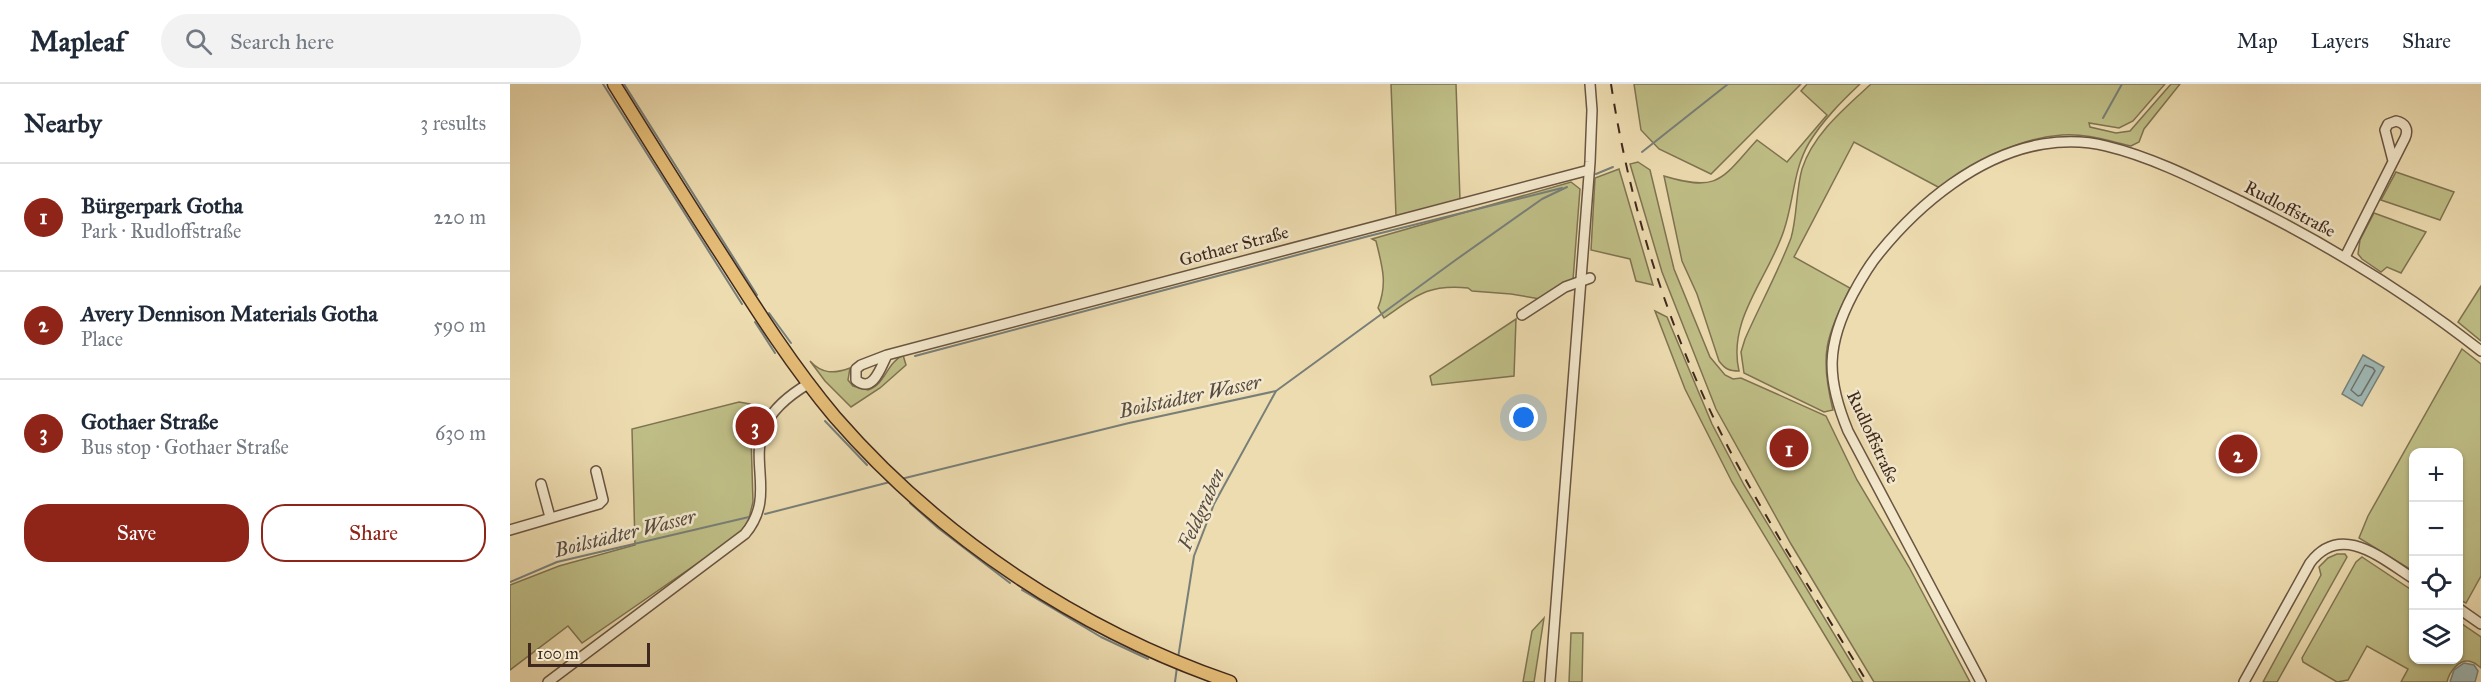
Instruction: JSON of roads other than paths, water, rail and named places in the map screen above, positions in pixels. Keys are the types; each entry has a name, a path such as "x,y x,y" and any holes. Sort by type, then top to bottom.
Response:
{"main road":[{"path":"614,84 756,310 808,384 836,418 903,486 952,529 1035,589 1096,624 1164,657 1230,682"}],"street":[{"path":"1550,682 1585,280 1592,110 1590,84"},
{"name":"Rudloffstraße","path":"1981,682 1848,431 1834,395 1830,367 1837,329 1862,278 1887,244 1926,204 1981,167 2030,147 2051,143 2076,142 2106,146 2182,174 2297,229 2344,257 2451,328 2481,351"},
{"name":"Rudloffstraße","path":"2344,257 2393,161"},
{"name":"Gothaer Straße","path":"887,355 1589,170"},
{"path":"1522,315 1565,287 1585,280"},
{"path":"548,682 746,534 754,523 758,511 759,451 765,425 780,403 808,384"},
{"path":"510,530 599,504 603,500 596,471"},
{"path":"541,484 550,517"},
{"path":"2244,682 2310,563 2331,545 2345,543 2359,547 2409,576"},
{"path":"2461,610 2481,624"}],"water":[{"path":"2363,355 2384,367 2362,406 2342,394"},
{"path":"2463,664 2474,665 2478,671 2475,682 2450,682 2454,670"}],"waterway":[{"path":"603,84 742,304"},
{"path":"624,84 757,295"},
{"name":"Boilstädter Wasser","path":"1642,152 1728,84"},
{"path":"2103,118 2122,84"},
{"name":"Boilstädter Wasser","path":"1596,174 1613,167"},
{"name":"Boilstädter Wasser","path":"901,479 1129,423 1276,391 1542,199 1567,187"},
{"path":"915,356 1369,236 1562,188"},
{"path":"769,313 791,343"},
{"path":"755,322 775,353"},
{"name":"Feldgraben","path":"1178,658 1194,556 1214,504 1276,391"},
{"path":"825,421 867,465"},
{"name":"Boilstädter Wasser","path":"765,514 890,482"},
{"path":"910,503 938,528 1010,583"},
{"name":"Boilstädter Wasser","path":"510,582 557,562 749,517"},
{"path":"1022,590 1101,637 1148,659"},
{"name":"Feldgraben","path":"1175,682 1177,667"}],"railway":[{"path":"1611,84 1629,178 1641,224 1688,360 1707,404 1744,477 1867,682"}],"place":[{"name":"Gothaer Straße","path":"755,426"},
{"name":"Bürgerpark Gotha","path":"1789,448"},
{"name":"Avery Dennison Materials Gotha","path":"2238,454"}]}
